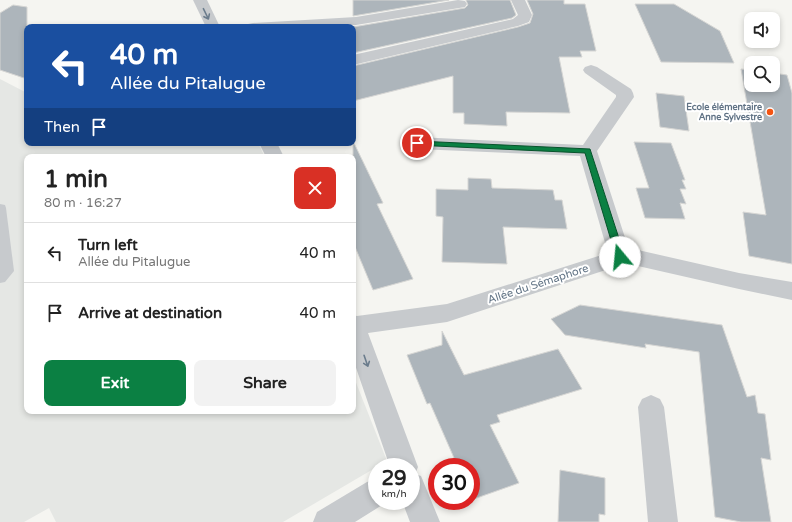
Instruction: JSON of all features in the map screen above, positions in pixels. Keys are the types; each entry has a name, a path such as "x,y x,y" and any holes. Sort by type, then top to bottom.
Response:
{"street":[{"path":"200,0 212,24"},
{"path":"356,59 518,22 524,19 525,15 518,0"},
{"path":"304,24 356,21 460,4"},
{"path":"588,151 625,97 625,93 592,70"},
{"path":"417,143 588,151"},
{"path":"588,151 620,257"},
{"name":"Allée du Sémaphore","path":"356,325 447,313 620,257 638,258 739,281 792,291"},
{"path":"356,333 401,458"},
{"path":"651,407 663,522"},
{"path":"328,522 368,498"},
{"path":"420,509 425,522"}],"lane":[{"path":"0,208 7,271 0,278"}],"shaded area":[{"path":"0,79 24,91 24,146 260,146 264,154 24,154 24,414 356,414 356,383 386,458 368,458 368,472 283,522 56,522 49,508 24,522 0,522"}],"building":[{"path":"353,0 449,0 353,16"},
{"path":"466,0 510,0 516,15 512,18 356,52 356,26 465,8 468,5"},
{"path":"527,0 564,0 564,4 585,4 596,51 580,51 582,57 559,57 570,113 506,112 507,126 464,124 464,113 453,113 453,76 356,100 356,65 518,27 530,23 533,14"},
{"path":"635,4 674,4 720,31 734,63 661,62"},
{"path":"13,5 27,7 27,24 24,24 24,78 0,70 0,13"},
{"path":"741,69 744,69 744,87"},
{"path":"780,74 787,75 792,93 792,264 749,256 743,212 766,215 745,92 780,92"},
{"path":"656,93 684,96 689,131 660,127"},
{"path":"634,142 671,143 685,180 682,180 686,189 680,189 686,204 680,203 685,219 645,218 636,188 649,188"},
{"path":"353,146 355,146 383,203 377,204 413,279 373,290 356,249 356,154 353,154"},
{"path":"468,178 491,179 492,188 553,190 555,200 562,200 567,229 503,227 507,264 442,262 443,217 436,216 436,189 468,190"},
{"path":"580,305 722,325 747,397 755,395 758,413 765,414 771,460 761,458 771,522 741,522 715,517 699,352 645,344 646,348 565,335 551,319"},
{"path":"442,331 464,375 558,349 582,389 497,415 500,422 490,425 519,483 480,497 480,458 454,458 430,403 427,404 407,355 442,345"},
{"path":"560,470 605,478 605,515 599,514 599,522 558,522"}],"place":[{"name":"Ecole élémentaire Anne Sylvestre","path":"770,112"}],"route":[{"path":"417,143 588,151 620,257"}]}
